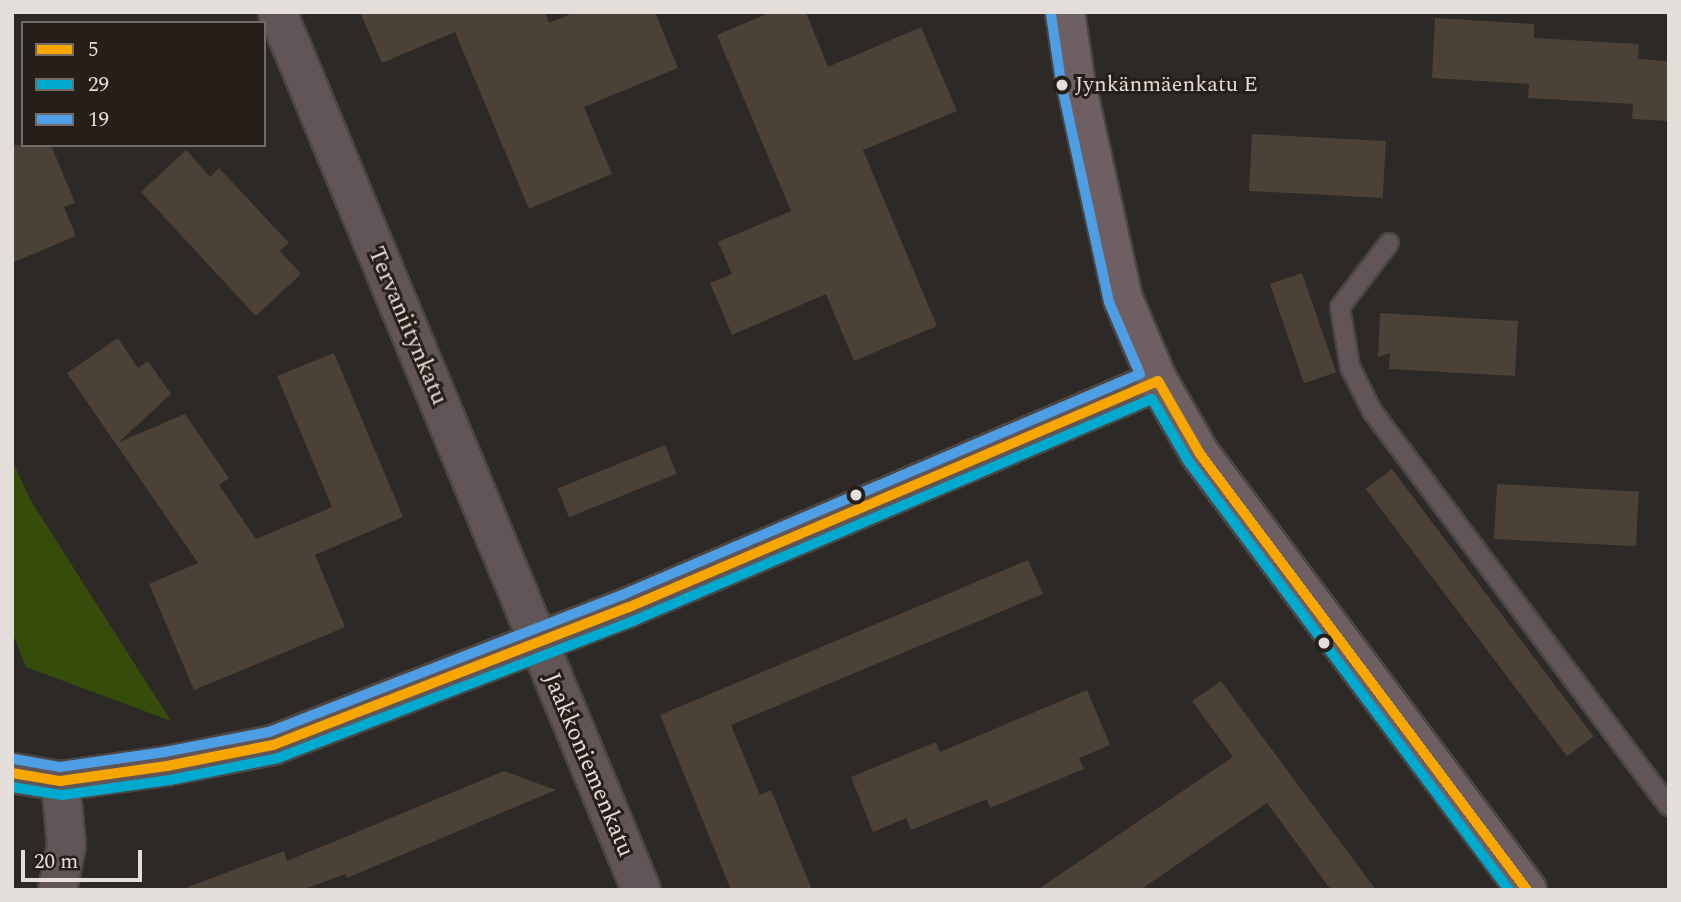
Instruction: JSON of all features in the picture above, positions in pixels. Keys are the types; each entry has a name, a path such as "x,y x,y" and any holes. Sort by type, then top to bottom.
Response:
{"main road":[{"path":"1065,12 1075,79 1123,299 1158,381 1200,454 1527,890"}],"street":[{"name":"Tervaniitynkatu","path":"276,12 536,641"},
{"path":"12,773 60,781 167,766 273,746 536,641 627,608 1158,381"},
{"name":"Jaakkoniemenkatu","path":"536,641 641,890"},
{"path":"58,890 66,845 60,781"}],"lane":[{"path":"1389,243 1340,307 1350,367 1372,411 1669,806"}],"green space":[{"path":"12,460 31,501 171,721 26,667 12,632"}],"building":[{"path":"360,12 545,12 549,23 575,12 655,12 678,68 584,107 612,174 529,209 455,32 382,63"},
{"path":"771,12 806,12 828,67 921,27 957,111 863,150 937,326 854,361 826,294 732,335 710,283 732,274 718,242 791,211 717,35"},
{"path":"1435,18 1534,24 1534,38 1639,44 1638,59 1669,61 1669,121 1632,119 1633,104 1528,98 1529,84 1432,78"},
{"path":"1252,134 1386,141 1383,198 1249,191"},
{"path":"12,145 52,147 75,203 64,207 76,236 12,263"},
{"path":"186,150 210,177 219,168 289,243 280,251 301,274 256,316 141,192"},
{"path":"1302,273 1336,372 1304,383 1270,284"},
{"path":"1380,313 1518,321 1515,376 1389,369 1390,353 1378,357"},
{"path":"118,338 138,368 148,361 171,394 119,442 185,414 229,478 219,485 256,539 332,507 277,376 334,353 403,517 315,555 345,627 194,690 149,584 198,563 67,373"},
{"path":"665,445 677,474 569,517 557,488"},
{"path":"1392,469 1594,737 1567,756 1366,489"},
{"path":"1497,484 1639,491 1636,546 1494,539"},
{"path":"1028,560 1043,594 731,725 760,795 771,790 812,890 731,890 660,715"},
{"path":"1221,681 1376,890 1331,890 1267,803 1140,890 1037,890 1233,757 1192,701"},
{"path":"1087,690 1110,745 1079,758 1084,769 990,808 987,799 911,830 906,818 873,832 851,777 936,742 940,752"},
{"path":"504,771 556,790 347,878 345,874 302,890 189,890 188,887 284,851 287,861"}],"transit line":[{"name":"19","path":"14,759 60,767 165,752 269,732 622,595 1140,374 1109,302 1061,82 1051,14"},
{"name":"5","path":"12,773 60,781 167,766 273,745 627,608 1158,381 1200,454 1527,890"},
{"name":"29","path":"12,787 62,795 170,780 278,758 633,621 1152,399 1189,462 1509,890"}],"place":[{"name":"Jynkänmäenkatu E","path":"1062,85"}]}
